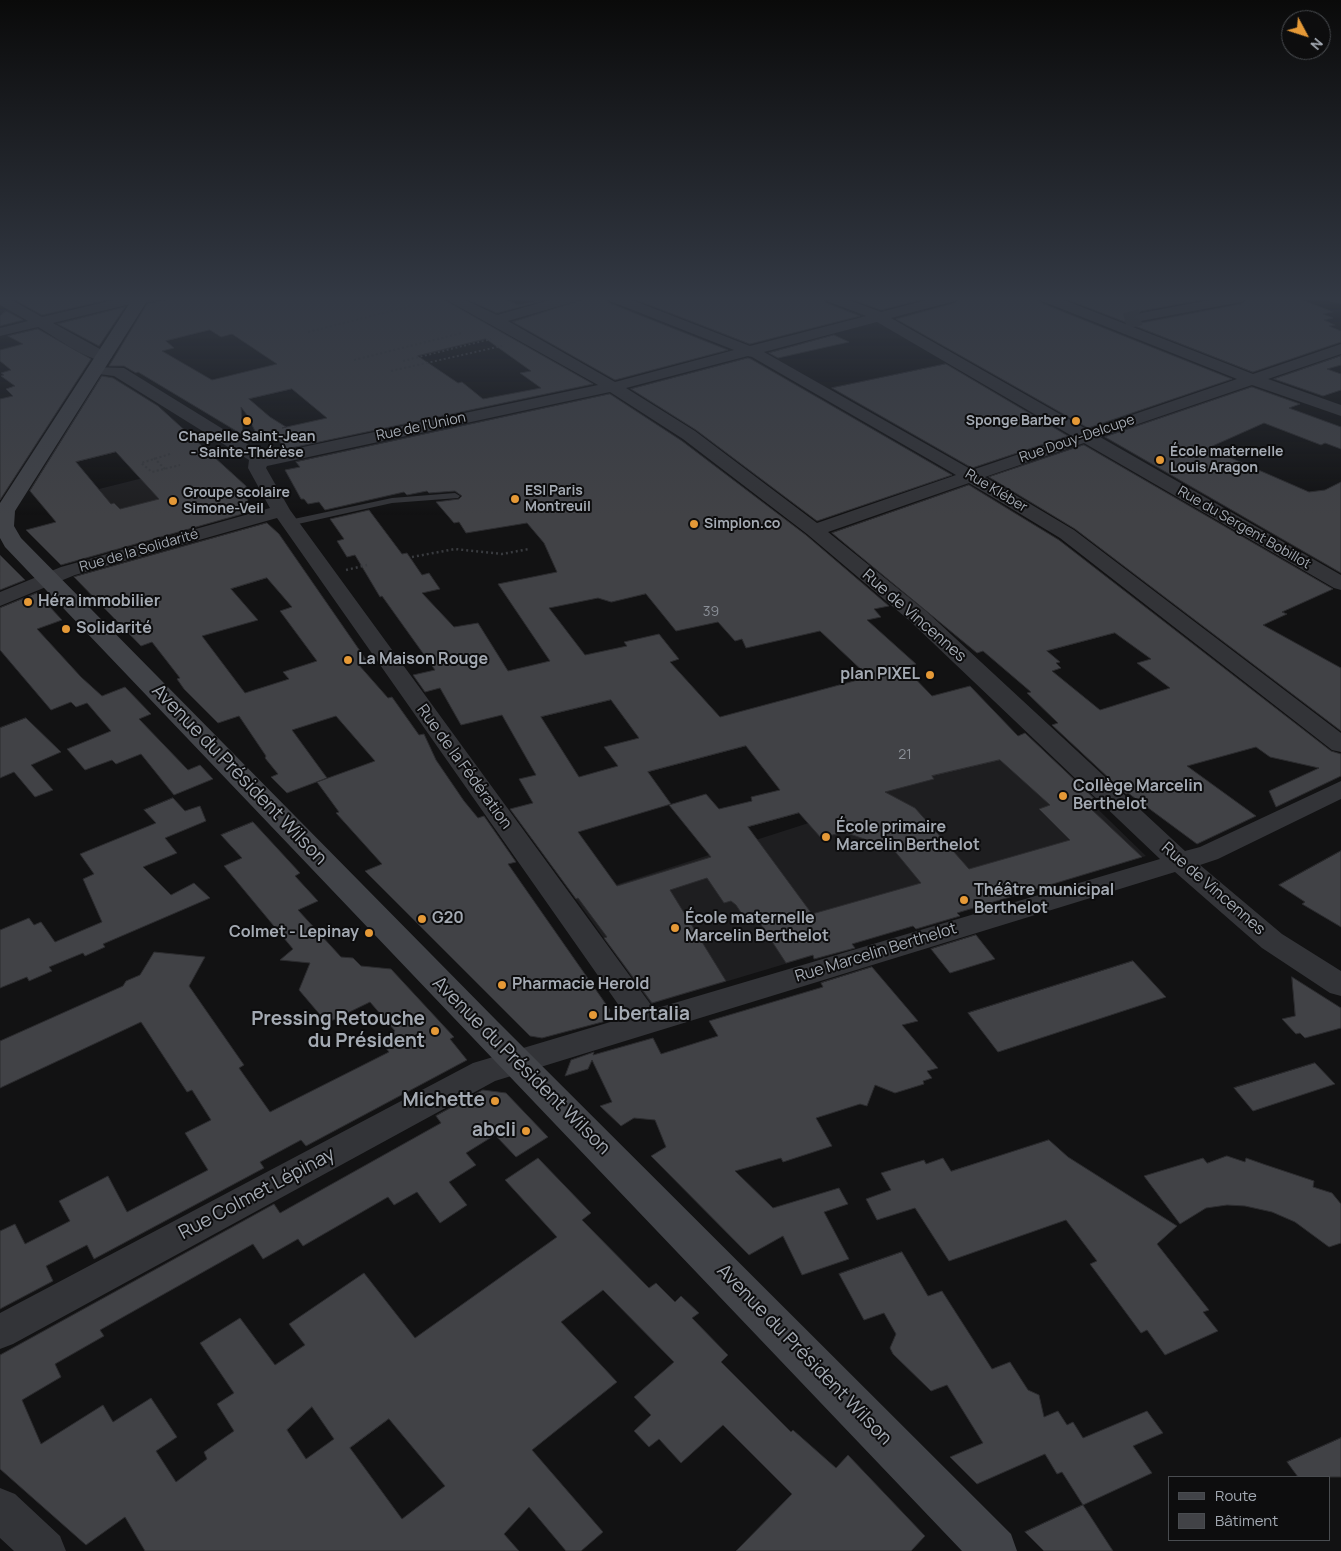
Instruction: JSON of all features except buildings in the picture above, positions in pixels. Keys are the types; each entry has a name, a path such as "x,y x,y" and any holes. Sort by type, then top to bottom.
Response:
{"street":[{"path":"3,515 96,370"},
{"path":"117,370 257,457 259,462"},
{"name":"Rue de Vincennes","path":"584,370 689,435 814,530 919,617 1180,862 1272,941 1341,985"},
{"name":"Rue de l'Union","path":"259,462 613,387 676,370"},
{"name":"Rue Kléber","path":"784,370 970,476 1067,534 1341,745"},
{"name":"Rue du Sergent Bobillot","path":"972,370 1341,584"},
{"path":"1231,370 1341,411"},
{"name":"Rue Douy-Delcupe","path":"814,530 1277,370"},
{"name":"Rue de la Fédération","path":"259,462 257,468 285,517 647,1022"},
{"name":"Avenue du Président Wilson","path":"3,515 13,542 994,1551"},
{"name":"Rue de la Solidarité","path":"0,600 68,572 285,517"},
{"name":"Rue Marcelin Berthelot","path":"517,1062 1209,853 1341,790"},
{"name":"Rue Colmet Lépinay","path":"0,1332 484,1072 517,1062"},
{"path":"0,1510 45,1551"}],"lane":[{"path":"285,517 426,495 454,496"}],"path":[{"path":"170,454 142,463 149,472 180,465"},
{"path":"154,458 165,469"},
{"path":"412,557 455,549 502,554 529,549"}],"shaded area":[{"name":"Groupe scolaire Simone-Veil","path":"232,472 230,482 247,492 247,498 125,529 99,489 147,477 161,491"},
{"path":"1034,747 1146,856 651,1004 575,898 818,820 808,808"}],"place":[{"name":"Chapelle Saint-Jean - Sainte-Thérèse","path":"247,421"},
{"name":"Sponge Barber","path":"1076,421"},
{"name":"École maternelle Louis Aragon","path":"1160,460"},
{"name":"ESI Paris Montreuil","path":"515,499"},
{"name":"Groupe scolaire Simone-Veil","path":"173,501"},
{"name":"Simplon.co","path":"694,524"},
{"name":"Héra immobilier","path":"28,602"},
{"name":"Solidarité","path":"66,629"},
{"name":"La Maison Rouge","path":"348,660"},
{"name":"plan PIXEL","path":"930,675"},
{"name":"Collège Marcelin Berthelot","path":"1063,796"},
{"name":"École primaire Marcelin Berthelot","path":"826,837"},
{"name":"Théâtre municipal Berthelot","path":"964,900"},
{"name":"G20","path":"422,919"},
{"name":"École maternelle Marcelin Berthelot","path":"675,928"},
{"name":"Colmet - Lepinay","path":"369,933"},
{"name":"Pharmacie Herold","path":"502,985"},
{"name":"Libertalia","path":"593,1015"},
{"name":"Pressing Retouche du Président","path":"435,1031"},
{"name":"Michette","path":"495,1101"},
{"name":"abcli","path":"526,1131"}]}
